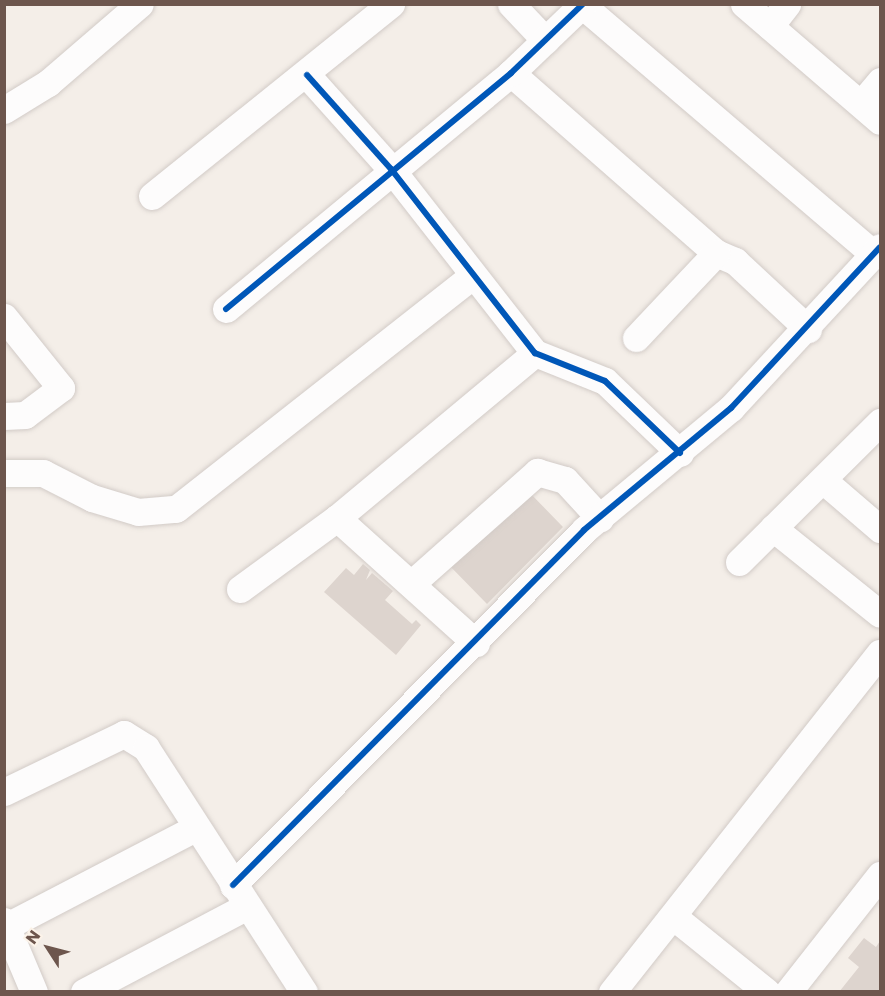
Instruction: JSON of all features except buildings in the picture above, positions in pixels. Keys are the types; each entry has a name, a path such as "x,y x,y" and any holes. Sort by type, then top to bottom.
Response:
{"street":[{"path":"4,110 48,83 140,4"},
{"path":"152,196 307,75 391,4"},
{"path":"511,4 545,40"},
{"path":"744,4 871,112 880,81"},
{"path":"770,26 787,4"},
{"path":"84,992 240,895 476,643 600,518 680,453 808,329 877,250 583,5 511,73 391,169 226,309"},
{"path":"511,73 716,254 735,261 808,329"},
{"path":"307,75 391,169 535,354 605,381 680,453"},
{"path":"636,339 716,254"},
{"path":"4,473 42,472 92,498 138,512 176,509 473,275"},
{"path":"4,317 61,388 25,415 4,416"},
{"path":"240,589 337,518 535,354"},
{"path":"739,562 824,481 880,422"},
{"path":"411,584 537,472 565,480 600,518"},
{"path":"824,481 880,529"},
{"path":"337,518 476,643"},
{"path":"773,528 880,614"},
{"path":"614,991 875,670"},
{"path":"4,792 124,734 146,748 195,828 304,992"},
{"path":"34,992 6,923 195,828"},
{"path":"788,992 880,875"},
{"path":"674,917 767,992"}],"cycle path":[{"path":"226,309 511,73 583,4"},
{"path":"307,75 391,169 535,353 605,381 680,453"},
{"path":"233,885 584,530 731,408 880,247"}]}
